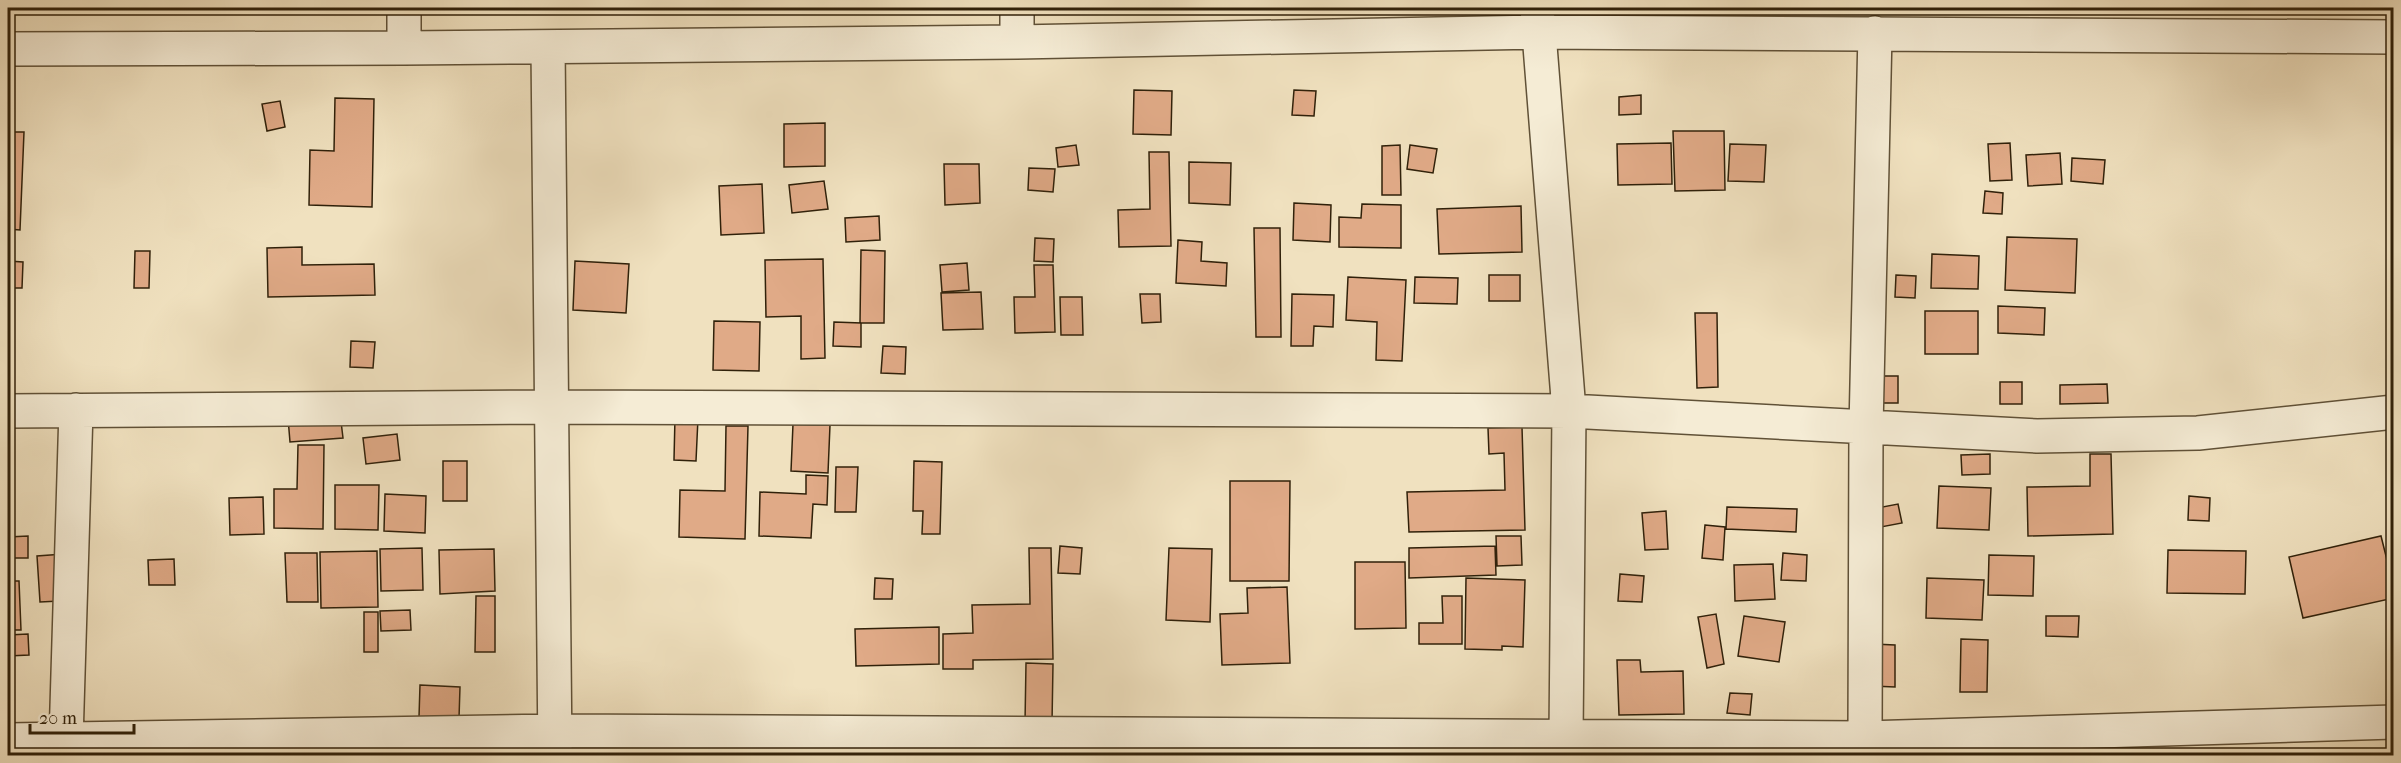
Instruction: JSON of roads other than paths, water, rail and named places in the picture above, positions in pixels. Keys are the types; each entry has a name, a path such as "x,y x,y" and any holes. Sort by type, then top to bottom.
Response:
{"street":[{"path":"404,8 404,48"},
{"path":"1017,8 1017,42"},
{"path":"8,49 1017,42 1537,20 1875,33 2394,37"},
{"path":"1537,20 1569,411 1566,737"},
{"path":"1864,738 1866,428 1875,33"},
{"path":"548,47 555,743"},
{"path":"8,411 551,406 1569,411 2037,436 2198,433 2394,412"},
{"path":"66,740 76,410"},
{"path":"8,740 555,743 1566,737 1694,746 1864,738 2394,722"}]}
